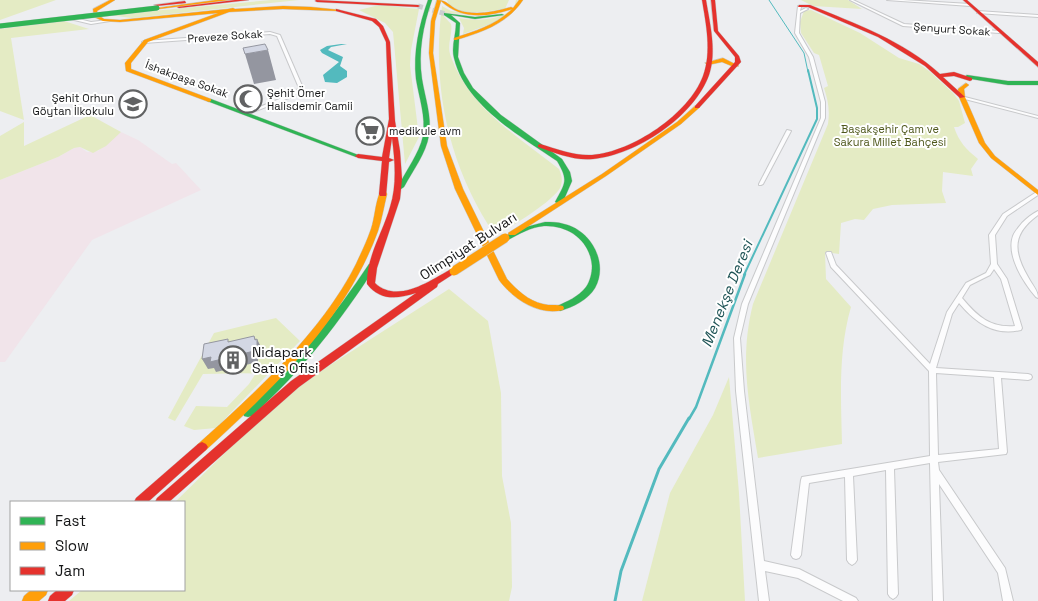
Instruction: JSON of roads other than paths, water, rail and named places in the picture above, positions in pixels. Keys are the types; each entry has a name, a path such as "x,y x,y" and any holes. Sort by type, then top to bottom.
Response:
{"main road":[{"path":"113,0 98,8 94,13 99,19 130,21 205,16 233,10 336,1 391,4"},
{"path":"120,0 102,9 101,14 111,19 128,20 248,3"},
{"path":"157,7 201,0"},
{"path":"0,25 227,0"},
{"path":"364,0 391,4"},
{"path":"505,238 532,225 542,223 572,228 589,242 593,252 595,272 592,289 584,298 553,309 535,304 506,284 463,197 441,133 430,50 433,15 441,0 448,8 464,12 489,13 512,4"},
{"path":"456,39 511,16 518,8 521,0"},
{"path":"704,0 716,33 738,58 736,66 723,60 708,63"},
{"path":"540,146 582,157 599,156 629,148 674,117 688,104 701,87 708,63 709,15 713,0"},
{"path":"157,7 248,3 318,4 341,8 351,6 336,1"},
{"path":"318,4 365,15"},
{"path":"396,198 399,163 392,122 388,41 385,30 380,24 355,10 365,5 424,4 417,47 418,72 424,103 426,135 420,152 407,171 396,198 386,236 369,279 371,285 388,294 414,292 454,271"},
{"path":"512,4 504,14 486,18 468,18 446,14 458,23 456,58 462,75 478,96 490,108 560,160 568,170 568,186 556,205"},
{"path":"802,6 826,12 869,30 927,65 962,97"},
{"path":"971,6 1038,65"},
{"name":"İshakpaşa Sokak","path":"205,16 144,42 128,63 128,70 248,113 358,156 377,165 385,173"},
{"path":"708,48 723,56 730,55 733,52"},
{"path":"927,65 968,81"},
{"name":"Olimpiyat Bulvarı","path":"162,501 295,384 454,271 687,117 736,66"},
{"path":"943,79 954,74"},
{"path":"943,79 1038,85"},
{"path":"968,81 961,89 962,97 982,143 993,157 1038,193"},
{"path":"141,501 222,430 294,356 351,278 374,229 381,209 386,154 392,122"},
{"path":"358,156 386,154 399,163"},
{"path":"222,430 258,405 296,369 342,312 374,263"},
{"path":"29,601 40,591"},
{"path":"55,601 66,591"}],"street":[{"name":"Şenyurt Sokak","path":"851,0 902,26 999,32"},
{"path":"888,0 971,6 1038,16"},
{"path":"764,601 740,391 737,338 745,304 823,118 823,102 812,57 797,33 802,6"},
{"path":"0,25 72,18 91,23 108,21"},
{"name":"Preveze Sokak","path":"144,42 270,33 278,35 301,88 293,95 248,113"},
{"path":"962,97 1038,117"},
{"path":"761,184 789,131"},
{"path":"959,298 973,315 986,324 1004,331 1019,328 1004,279 994,264 992,235 1005,215 1038,193"},
{"path":"1038,213 1016,236 1015,247 1021,266 1038,296"},
{"path":"829,253 833,266 932,370 1028,377"},
{"path":"938,601 932,370 949,314 968,284 988,274 994,264"},
{"path":"796,555 805,480 934,459 1003,452 997,374"},
{"path":"890,466 893,594"},
{"path":"934,470 1002,571 1008,601"},
{"path":"849,473 852,560"},
{"path":"761,565 799,574 853,601"}],"water":[{"path":"347,44 331,47 328,50 343,57 340,66 347,71 347,77 337,83 325,82 323,75 339,62 320,50 327,46"}],"waterway":[{"name":"Menekşe Deresi","path":"769,0 804,53 808,72"},
{"name":"Menekşe Deresi","path":"744,275 817,119 817,108 808,70"},
{"name":"Menekşe Deresi","path":"689,419 696,407 745,274"},
{"name":"Menekşe Deresi","path":"615,601 621,571 659,469 689,418"}],"tunnel":[{"path":"418,6 446,14"}],"place":[{"name":"Şehit Ömer Halisdemir Camii","path":"248,99"},
{"name":"Şehit Orhun Göytan İlkokulu","path":"133,104"},
{"name":"medikule avm","path":"370,131"},
{"name":"Nidapark Satış Ofisi","path":"233,360"}],"park label":[{"name":"Başakşehir Çam ve Sakura Millet Bahçesi","path":"890,135"}]}
